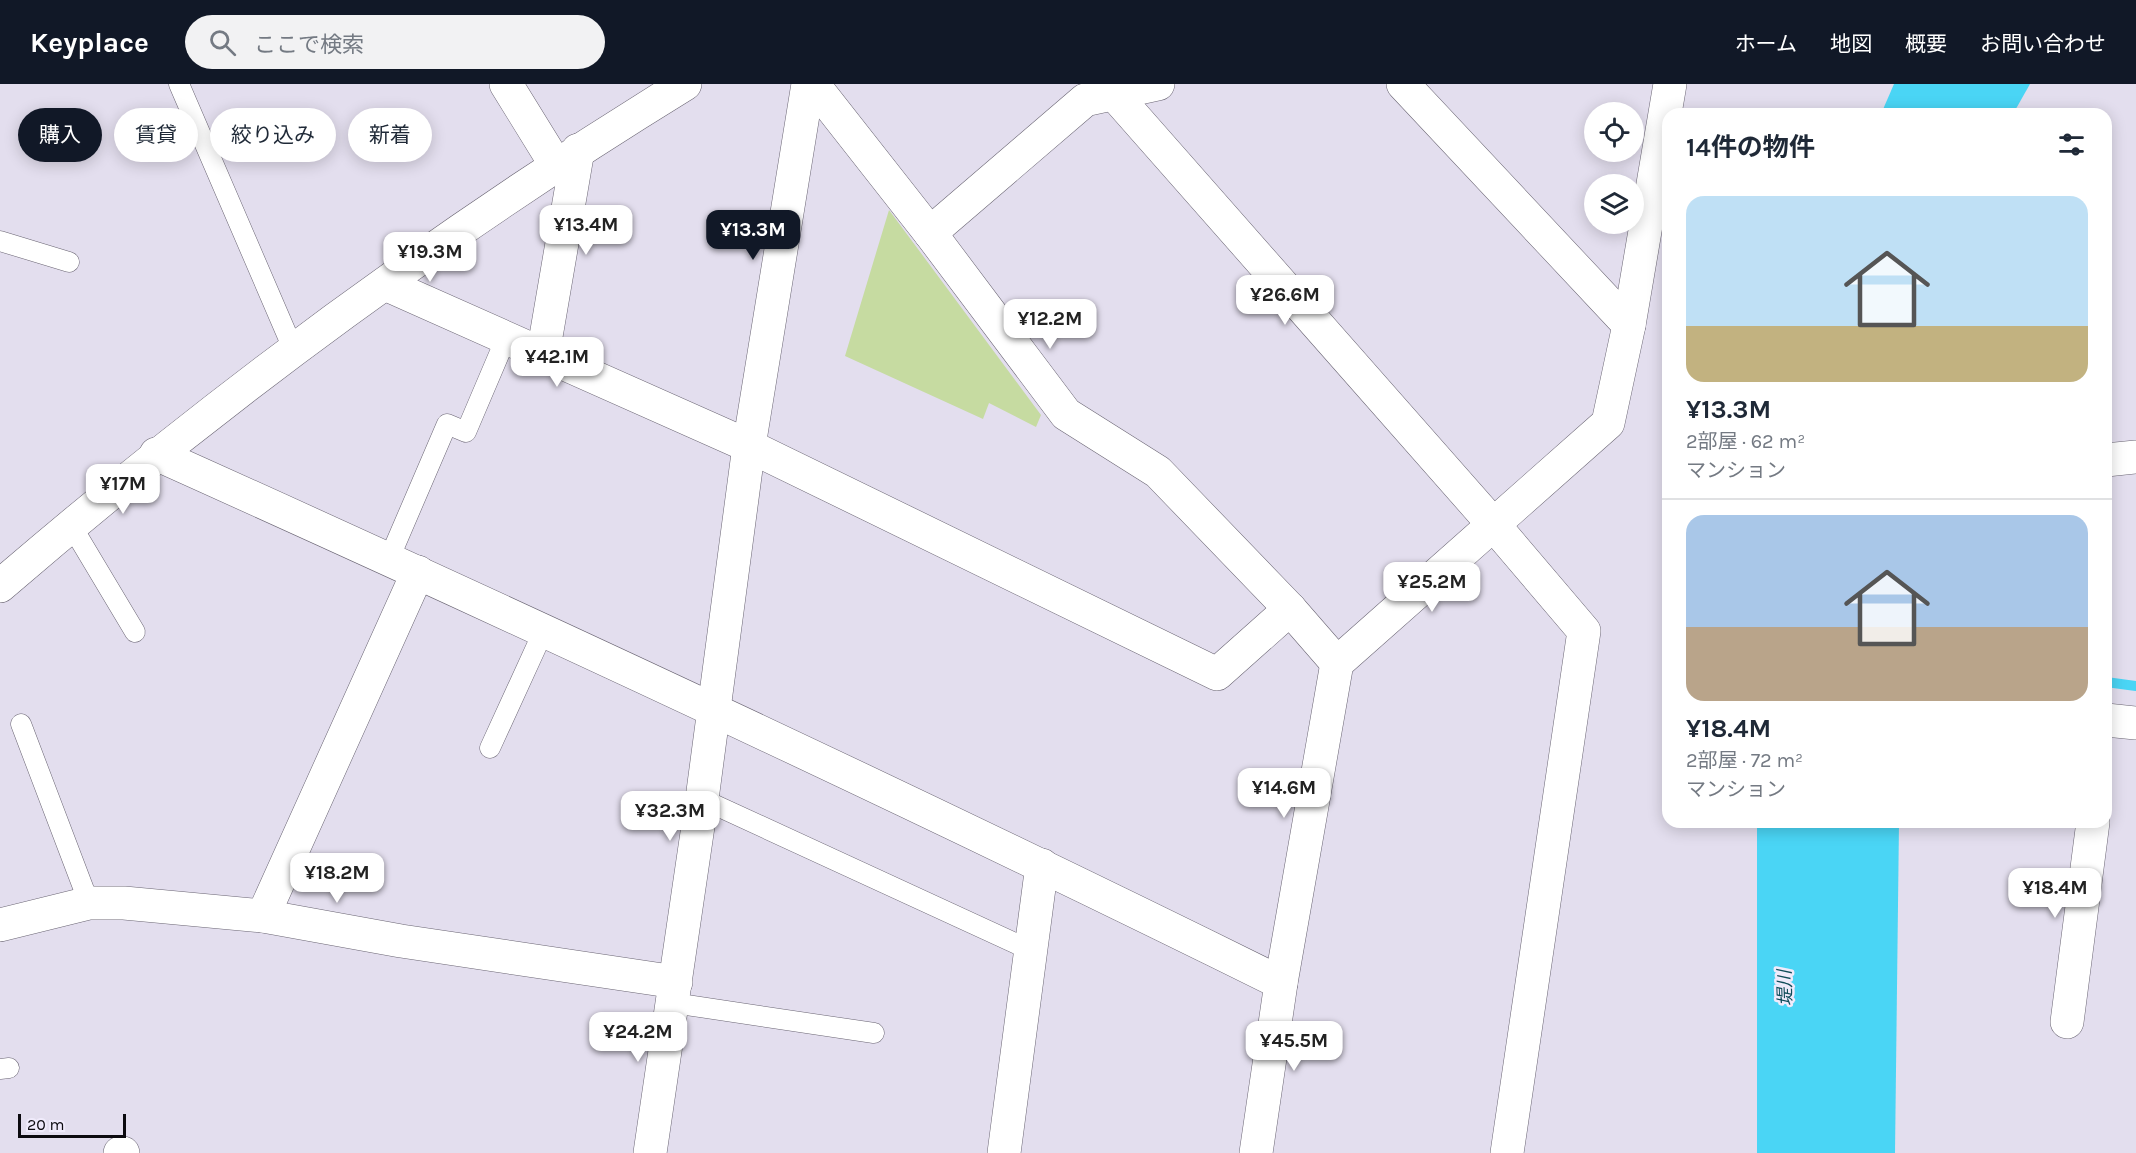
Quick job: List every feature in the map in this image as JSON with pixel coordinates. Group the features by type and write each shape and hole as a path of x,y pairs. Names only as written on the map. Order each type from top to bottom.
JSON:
{"street":[{"path":"506,84 567,157 543,354"},
{"path":"0,586 156,454 385,284 567,157 686,84"},
{"path":"650,1153 702,799 749,446 808,84"},
{"path":"813,84 930,233 1066,414 1158,472 1290,609 1337,663"},
{"path":"930,233 1085,100 1115,95 1154,84"},
{"path":"1404,84 1629,325"},
{"path":"1666,108 1670,84"},
{"path":"1115,95 1493,524 1584,632 1508,1153"},
{"path":"1256,1153 1281,983 1337,663 1608,423 1629,325 1662,131"},
{"path":"385,284 749,446 1217,674 1290,609"},
{"path":"156,454 404,565 714,709 1042,865 1281,983"},
{"path":"2112,459 2136,457"},
{"path":"263,916 404,565"},
{"path":"2112,721 2136,723"},
{"path":"2067,1022 2092,828"},
{"path":"1004,1153 1042,865"},
{"path":"0,925 89,903 124,903 263,916 674,992"}],"lane":[{"path":"179,84 294,351"},
{"path":"0,241 69,262"},
{"path":"404,565 447,424 466,432 506,338"},
{"path":"71,525 135,632"},
{"path":"490,748 544,630"},
{"path":"21,724 89,903"},
{"path":"702,799 1030,950"},
{"path":"674,992 874,1033"}],"green space":[{"path":"889,210 1041,415 1036,427 989,403 983,419 845,356"}],"water":[{"path":"1894,84 2030,84 2016,108 1884,108"},
{"name":"堤川","path":"1757,828 1899,828 1895,1153 1757,1153"}],"waterway":[{"path":"2112,683 2136,686"}]}
